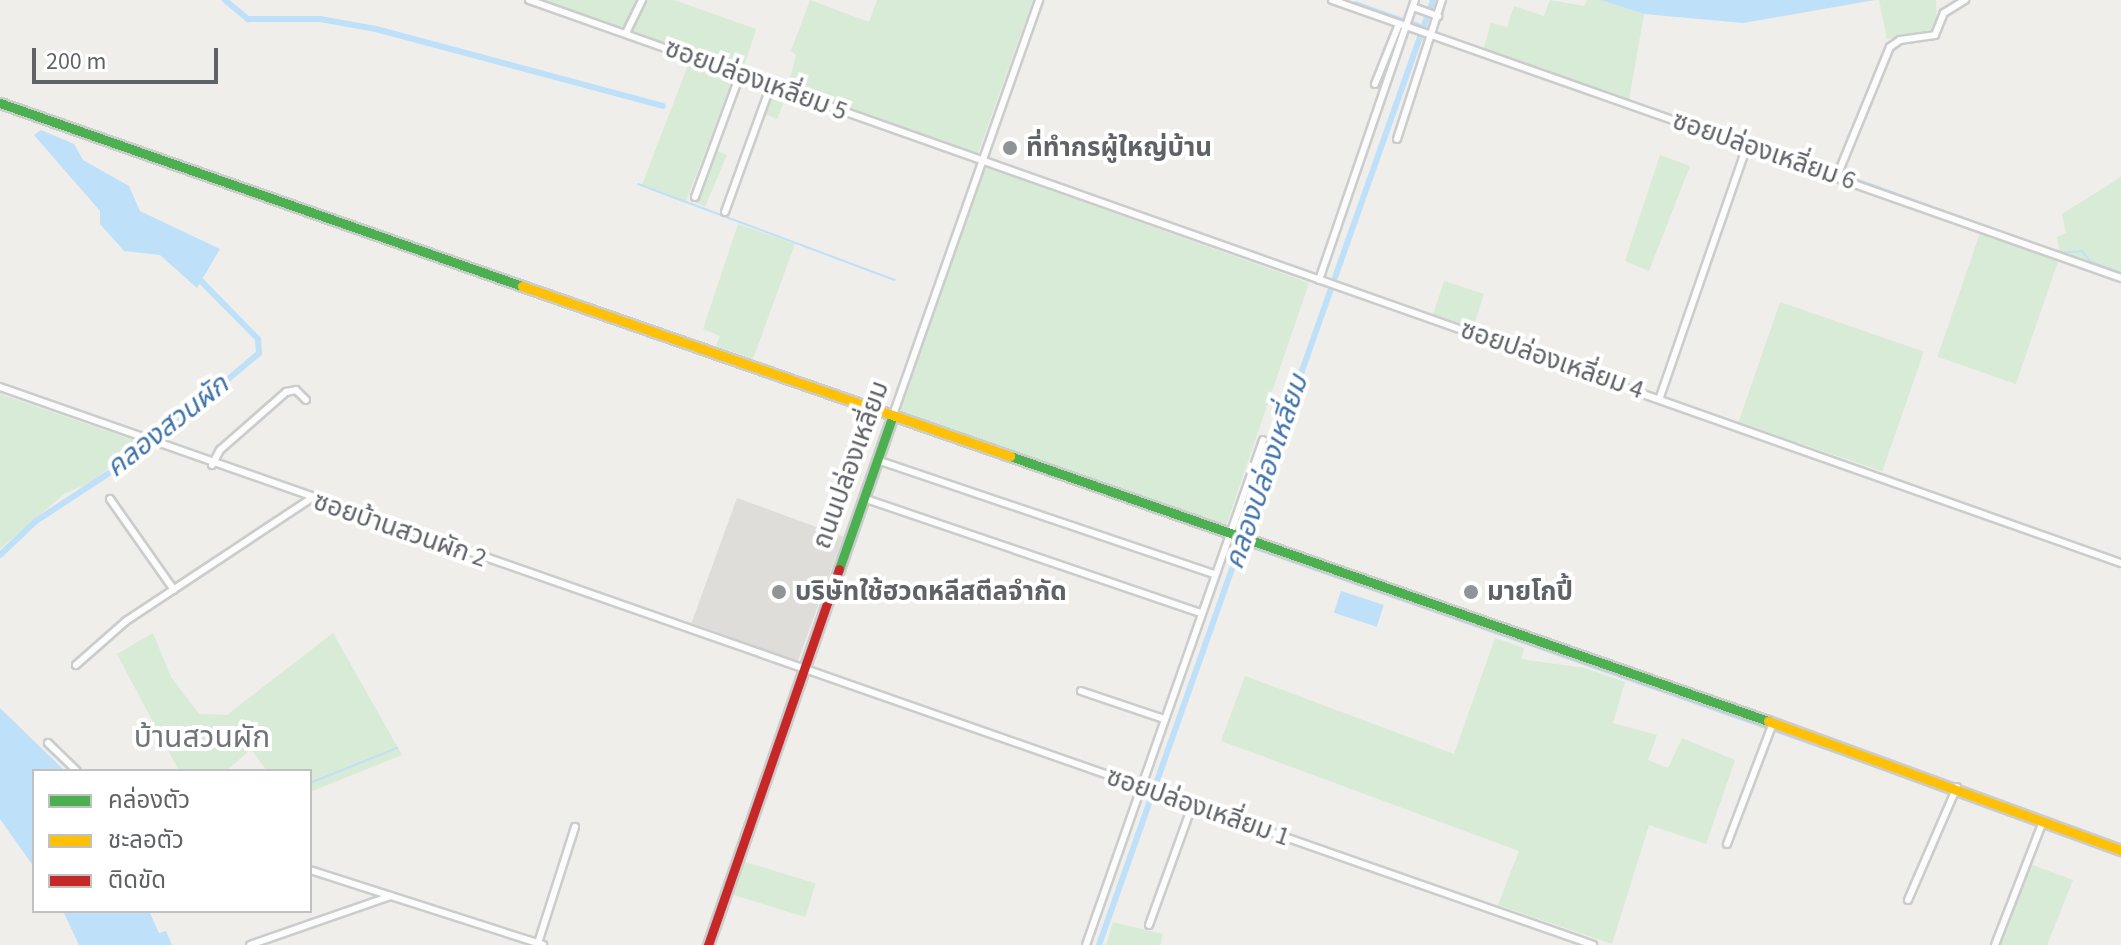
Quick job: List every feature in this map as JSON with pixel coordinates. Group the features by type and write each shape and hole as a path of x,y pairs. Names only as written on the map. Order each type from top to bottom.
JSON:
{"street":[{"name":"ซอยปล่องเหลี่ยม 5","path":"529,0 981,162"},
{"path":"626,33 642,0"},
{"name":"ถนนปล่องเหลี่ยม","path":"708,945 802,669 1039,0"},
{"name":"ซอยปล่องเหลี่ยม 6","path":"1332,0 2121,278"},
{"path":"1397,139 1442,0"},
{"path":"1837,176 1890,47 1900,40 1935,35 1944,13 1965,0"},
{"path":"1375,84 1416,5 1435,15"},
{"path":"1319,280 1406,26"},
{"path":"695,197 740,75"},
{"path":"725,212 771,85"},
{"path":"0,103 1228,531 1771,728 1957,787 2121,850"},
{"path":"1660,397 1747,146"},
{"name":"ซอยปล่องเหลี่ยม 4","path":"981,162 1660,397 2121,563"},
{"name":"ซอยบ้านสวนผัก 2","path":"0,387 115,430 158,440 212,465 802,669"},
{"path":"212,465 220,450 286,392 296,390 306,400"},
{"path":"1086,945 1228,531 1263,440"},
{"path":"877,460 1214,574"},
{"path":"863,498 1201,613"},
{"path":"110,499 174,590"},
{"path":"76,665 126,621 310,499"},
{"name":"ซอยปล่องเหลี่ยม 1","path":"802,669 1593,945"},
{"path":"1081,691 1164,719"},
{"path":"1727,844 1771,728"},
{"path":"48,743 75,769"},
{"path":"1908,900 1957,787"},
{"path":"1149,925 1192,806"},
{"path":"1995,945 2043,821"},
{"path":"312,871 540,944 575,827"},
{"path":"250,945 391,896"}],"shaded area":[{"path":"737,498 843,537 798,662 692,623"}],"green space":[{"path":"541,0 637,0 624,29"},
{"path":"645,0 674,0 756,29 743,70 632,31"},
{"path":"810,0 869,22 877,0 1033,0 977,156 788,85 796,55 791,51"},
{"path":"1550,0 1584,6 1587,0 1600,0 1644,14 1629,100 1483,50 1491,23 1507,27 1514,6 1544,16"},
{"path":"1879,0 1936,0 1937,32 1887,39"},
{"path":"690,60 734,77 685,203 642,186"},
{"path":"772,89 787,95 777,119 762,113"},
{"path":"715,150 727,155 705,207 693,202"},
{"path":"1660,155 1690,166 1649,271 1625,261"},
{"path":"988,168 1309,283 1226,526 899,413 983,169"},
{"path":"2121,177 2121,276 2068,257 2059,251 2057,237 2066,233 2062,214"},
{"path":"738,224 795,244 753,359 716,346 720,336 703,329"},
{"path":"1980,233 2058,260 2016,384 1937,357"},
{"path":"1444,281 1484,294 1473,327 1433,314"},
{"path":"1780,302 1924,351 1882,472 1739,422"},
{"path":"0,394 142,443 89,483 64,494 0,549"},
{"path":"153,633 171,677 199,714 227,715 333,633 402,755 312,791 312,769 266,769 251,749 228,769 178,769 117,654"},
{"path":"1495,638 1524,648 1521,659 1585,668 1625,682 1613,723 1657,735 1648,760 1668,768 1682,738 1735,760 1706,844 1649,825 1612,944 1498,905 1519,851 1221,741 1245,676 1454,754"},
{"path":"742,861 816,884 805,917 732,894"},
{"path":"2030,864 2073,880 2047,945 2000,945"},
{"path":"1113,922 1163,934 1160,945 1106,945"}],"water":[{"path":"1600,0 1875,0 1743,23 1644,14"},
{"path":"41,130 74,144 83,160 129,186 140,211 220,249 197,288 160,255 124,251 100,224 100,211 34,135"},
{"path":"1341,591 1384,605 1377,627 1334,613"},
{"path":"0,708 63,769 32,769 32,864 0,819"},
{"path":"64,913 150,913 159,933 166,931 172,945 79,945"}],"waterway":[{"path":"225,0 248,19 320,19 376,29 663,106"},
{"name":"คลองปล่องเหลี่ยม","path":"1099,945 1433,0"},
{"path":"1355,2 1403,19"},
{"path":"1413,22 1424,26"},
{"path":"1842,174 2060,253 2082,251 2091,262 2121,273"},
{"path":"638,184 895,280"},
{"name":"คลองสวนผัก","path":"0,555 36,521 144,450 259,353 258,339 202,282"},
{"path":"1241,544 1951,793"},
{"path":"312,782 397,748"},
{"path":"1957,795 2037,825"},
{"path":"2043,827 2121,856"}],"traffic: fast":[{"path":"0,103 522,286"},
{"path":"839,569 893,415"},
{"path":"1010,456 1768,721"}],"traffic: slow":[{"path":"522,286 1010,456"},
{"path":"1768,721 2121,850"}],"traffic: jam":[{"path":"708,945 839,569"}],"place":[{"name":"ที่ทำกรผู้ใหญ่บ้าน","path":"1010,148"},
{"name":"บริษัทใช้ฮวดหลีสตีลจำกัด","path":"779,592"},
{"name":"มายโกปี้","path":"1471,592"}],"district":[{"name":"บ้านสวนผัก","path":"202,738"}]}
